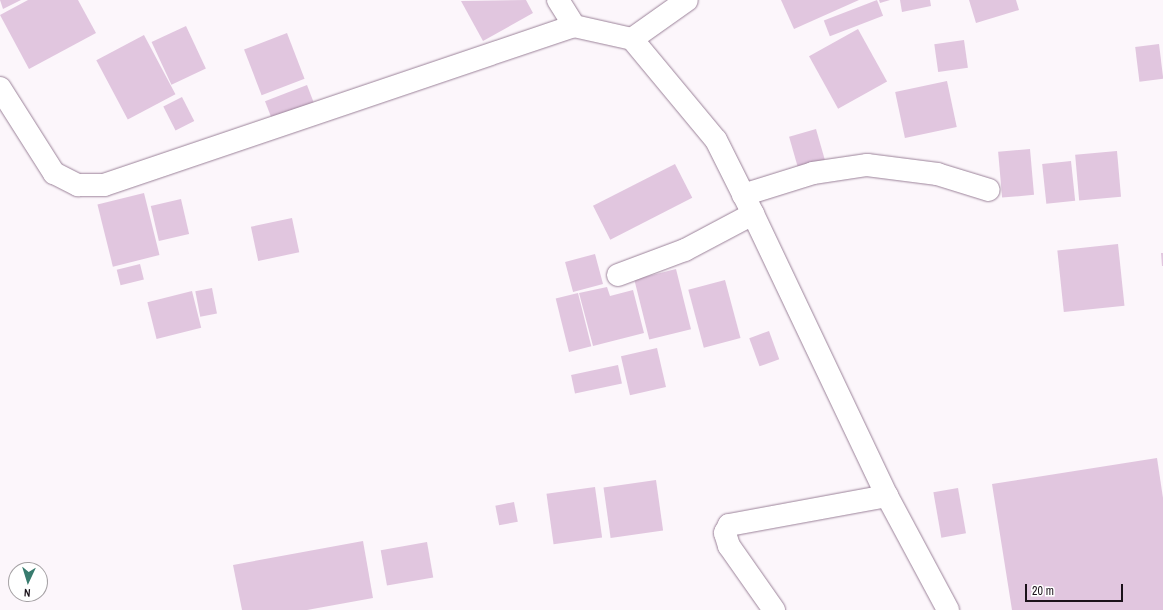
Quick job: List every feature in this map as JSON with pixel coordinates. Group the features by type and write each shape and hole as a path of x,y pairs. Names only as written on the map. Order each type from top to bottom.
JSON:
{"street":[{"path":"558,0 574,26"},
{"path":"632,39 687,0"},
{"path":"0,88 54,173 78,185 104,185 574,26 632,39 716,140 886,496 948,610"},
{"path":"618,275 685,250 748,205 813,173 867,165 937,174 989,190"},
{"path":"774,610 729,546 725,533 729,525 886,496"}],"building":[{"path":"0,0 21,0 3,9"},
{"path":"28,0 78,0 96,33 29,69 0,15"},
{"path":"526,0 533,13 483,41 461,1"},
{"path":"781,0 859,0 794,29"},
{"path":"877,0 883,16 830,36 824,20"},
{"path":"879,0 890,0 880,3"},
{"path":"900,0 930,0 931,6 902,12"},
{"path":"969,0 1016,0 1019,10 976,23"},
{"path":"186,26 206,69 171,85 152,42"},
{"path":"858,29 887,81 838,109 809,56"},
{"path":"287,33 305,79 262,95 244,49"},
{"path":"144,35 175,94 128,120 96,60"},
{"path":"964,40 968,68 938,72 934,44"},
{"path":"1159,44 1163,79 1139,82 1135,47"},
{"path":"947,81 957,127 905,138 895,92"},
{"path":"307,85 314,103 272,119 265,101"},
{"path":"182,97 194,121 176,131 163,107"},
{"path":"816,129 825,160 798,167 789,137"},
{"path":"1030,149 1034,195 1002,198 998,152"},
{"path":"1117,151 1121,197 1079,200 1075,155"},
{"path":"1071,161 1075,201 1046,204 1042,164"},
{"path":"675,164 692,198 610,240 593,206"},
{"path":"144,193 159,255 113,267 97,205"},
{"path":"181,199 189,234 159,241 151,206"},
{"path":"292,218 299,252 258,261 251,227"},
{"path":"1118,244 1124,306 1064,312 1057,250"},
{"path":"1161,253 1163,253 1163,266 1162,266"},
{"path":"595,254 603,284 573,292 565,262"},
{"path":"140,264 144,280 121,285 117,270"},
{"path":"676,269 691,329 649,340 634,279"},
{"path":"725,280 741,338 704,348 688,290"},
{"path":"607,287 610,296 633,290 644,333 593,346 579,293"},
{"path":"212,288 217,314 200,317 195,291"},
{"path":"192,291 201,328 157,339 147,302"},
{"path":"578,293 591,346 569,352 556,299"},
{"path":"769,331 779,359 760,366 749,338"},
{"path":"657,348 666,387 630,395 621,356"},
{"path":"618,365 622,384 575,394 571,375"},
{"path":"1157,458 1163,498 1163,610 1012,610 992,484"},
{"path":"656,480 663,531 611,538 604,487"},
{"path":"595,487 602,538 554,544 546,494"},
{"path":"958,488 966,533 941,538 933,492"},
{"path":"514,502 518,522 499,525 495,506"},
{"path":"363,541 373,598 307,610 242,610 233,565"},
{"path":"427,542 433,577 387,586 381,550"}]}
